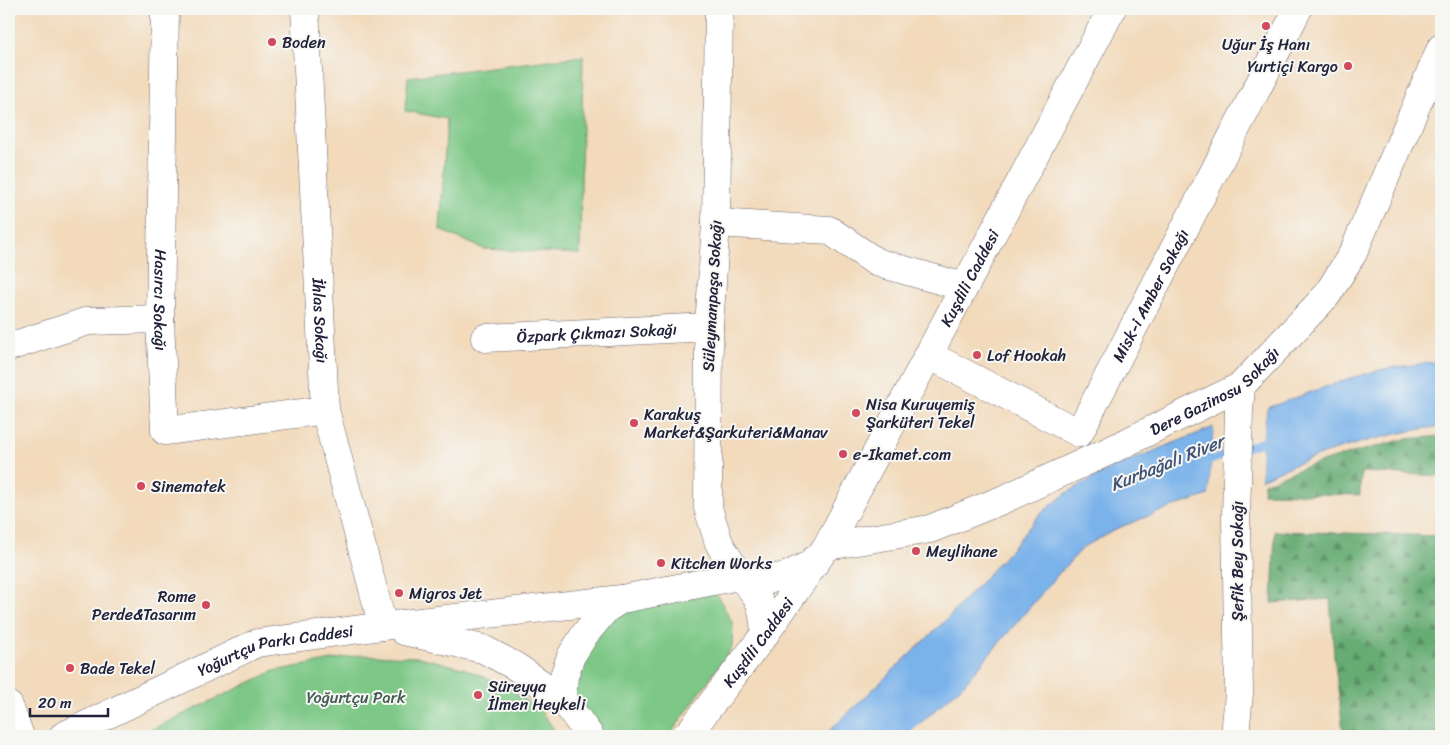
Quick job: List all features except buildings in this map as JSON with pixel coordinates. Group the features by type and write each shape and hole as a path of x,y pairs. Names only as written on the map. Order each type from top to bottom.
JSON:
{"street":[{"name":"Hasırcı Sokağı","path":"165,9 160,319 165,431 325,410"},
{"name":"İhlas Sokağı","path":"305,9 325,410 383,626"},
{"name":"Süleymanpaşa Sokağı","path":"719,9 716,223 709,327 708,508 719,543 739,576 751,587 760,601 764,617 765,634"},
{"name":"Kuşdili Caddesi","path":"687,735 765,634 827,546 1112,9"},
{"name":"Misk-i Amber Sokağı","path":"1079,433 1298,9"},
{"name":"Dere Gazinosu Sokağı","path":"827,546 930,528 1002,500 1109,451 1240,399 1327,295 1353,254 1441,48"},
{"path":"716,223 829,230 876,262 964,287"},
{"path":"9,347 88,321 160,319"},
{"name":"Özpark Çıkmazı Sokağı","path":"485,338 709,327"},
{"path":"929,355 1079,433 1109,451"},
{"name":"Şefik Bey Sokağı","path":"1234,736 1239,692 1236,517 1240,399"},
{"name":"Kuşdili Caddesi","path":"739,576 771,579 786,576 811,564 827,546"},
{"name":"Yoğurtçu Parkı Caddesi","path":"63,736 257,642 622,600 739,576"},
{"name":"Yoğurtçu Parkı Caddesi","path":"383,626 482,649 515,666 562,698 564,676 571,656 585,634 606,609 622,600"},
{"path":"562,698 590,736"},
{"path":"9,706 20,736"}],"green space":[{"path":"583,56 580,254 484,249 440,230 447,119 405,111 408,77"},
{"path":"1441,436 1441,476 1361,472 1360,495 1263,493 1264,483 1308,466 1405,439"},
{"path":"1275,531 1441,536 1441,736 1346,736 1343,731 1334,656 1330,599 1272,603"},
{"path":"716,593 733,624 732,647 669,736 598,736 572,702 573,658 609,613"},
{"name":"Yoğurtçu Park","path":"359,655 419,657 463,668 508,687 542,713 559,736 138,736 274,671"}],"water":[{"path":"1441,361 1441,426 1395,434 1350,446 1283,469 1261,479 1262,442 1267,408 1347,379 1383,369"},
{"path":"1214,427 1209,495 1118,528 1084,547 1060,572 964,684 906,736 824,736 947,619 1012,548 1040,514 1068,492 1111,468"}],"pier":[{"path":"1267,405 1262,442 1261,479 1259,480 1260,441 1265,407"},
{"path":"1214,425 1216,428 1211,494 1209,495"}],"waterway":[{"name":"Kurbağalı River","path":"1243,449 1270,439"},
{"name":"Kurbağalı River","path":"1203,463 1232,453"}],"place":[{"name":"Uğur İş Hanı","path":"1266,26"},
{"name":"Boden","path":"272,42"},
{"name":"Yurtiçi Kargo","path":"1348,66"},
{"name":"Lof Hookah","path":"977,355"},
{"name":"Nisa Kuruyemiş Şarküteri Tekel","path":"856,413"},
{"name":"Karakuş Market&Şarkuteri&Manav","path":"634,423"},
{"name":"e-Ikamet.com","path":"843,454"},
{"name":"Sinematek","path":"141,486"},
{"name":"Meylihane","path":"916,551"},
{"name":"Kitchen Works","path":"661,563"},
{"name":"Migros Jet","path":"399,593"},
{"name":"Rome Perde&Tasarım","path":"206,605"},
{"name":"Bade Tekel","path":"70,668"},
{"name":"Süreyya İlmen Heykeli","path":"478,695"}]}
